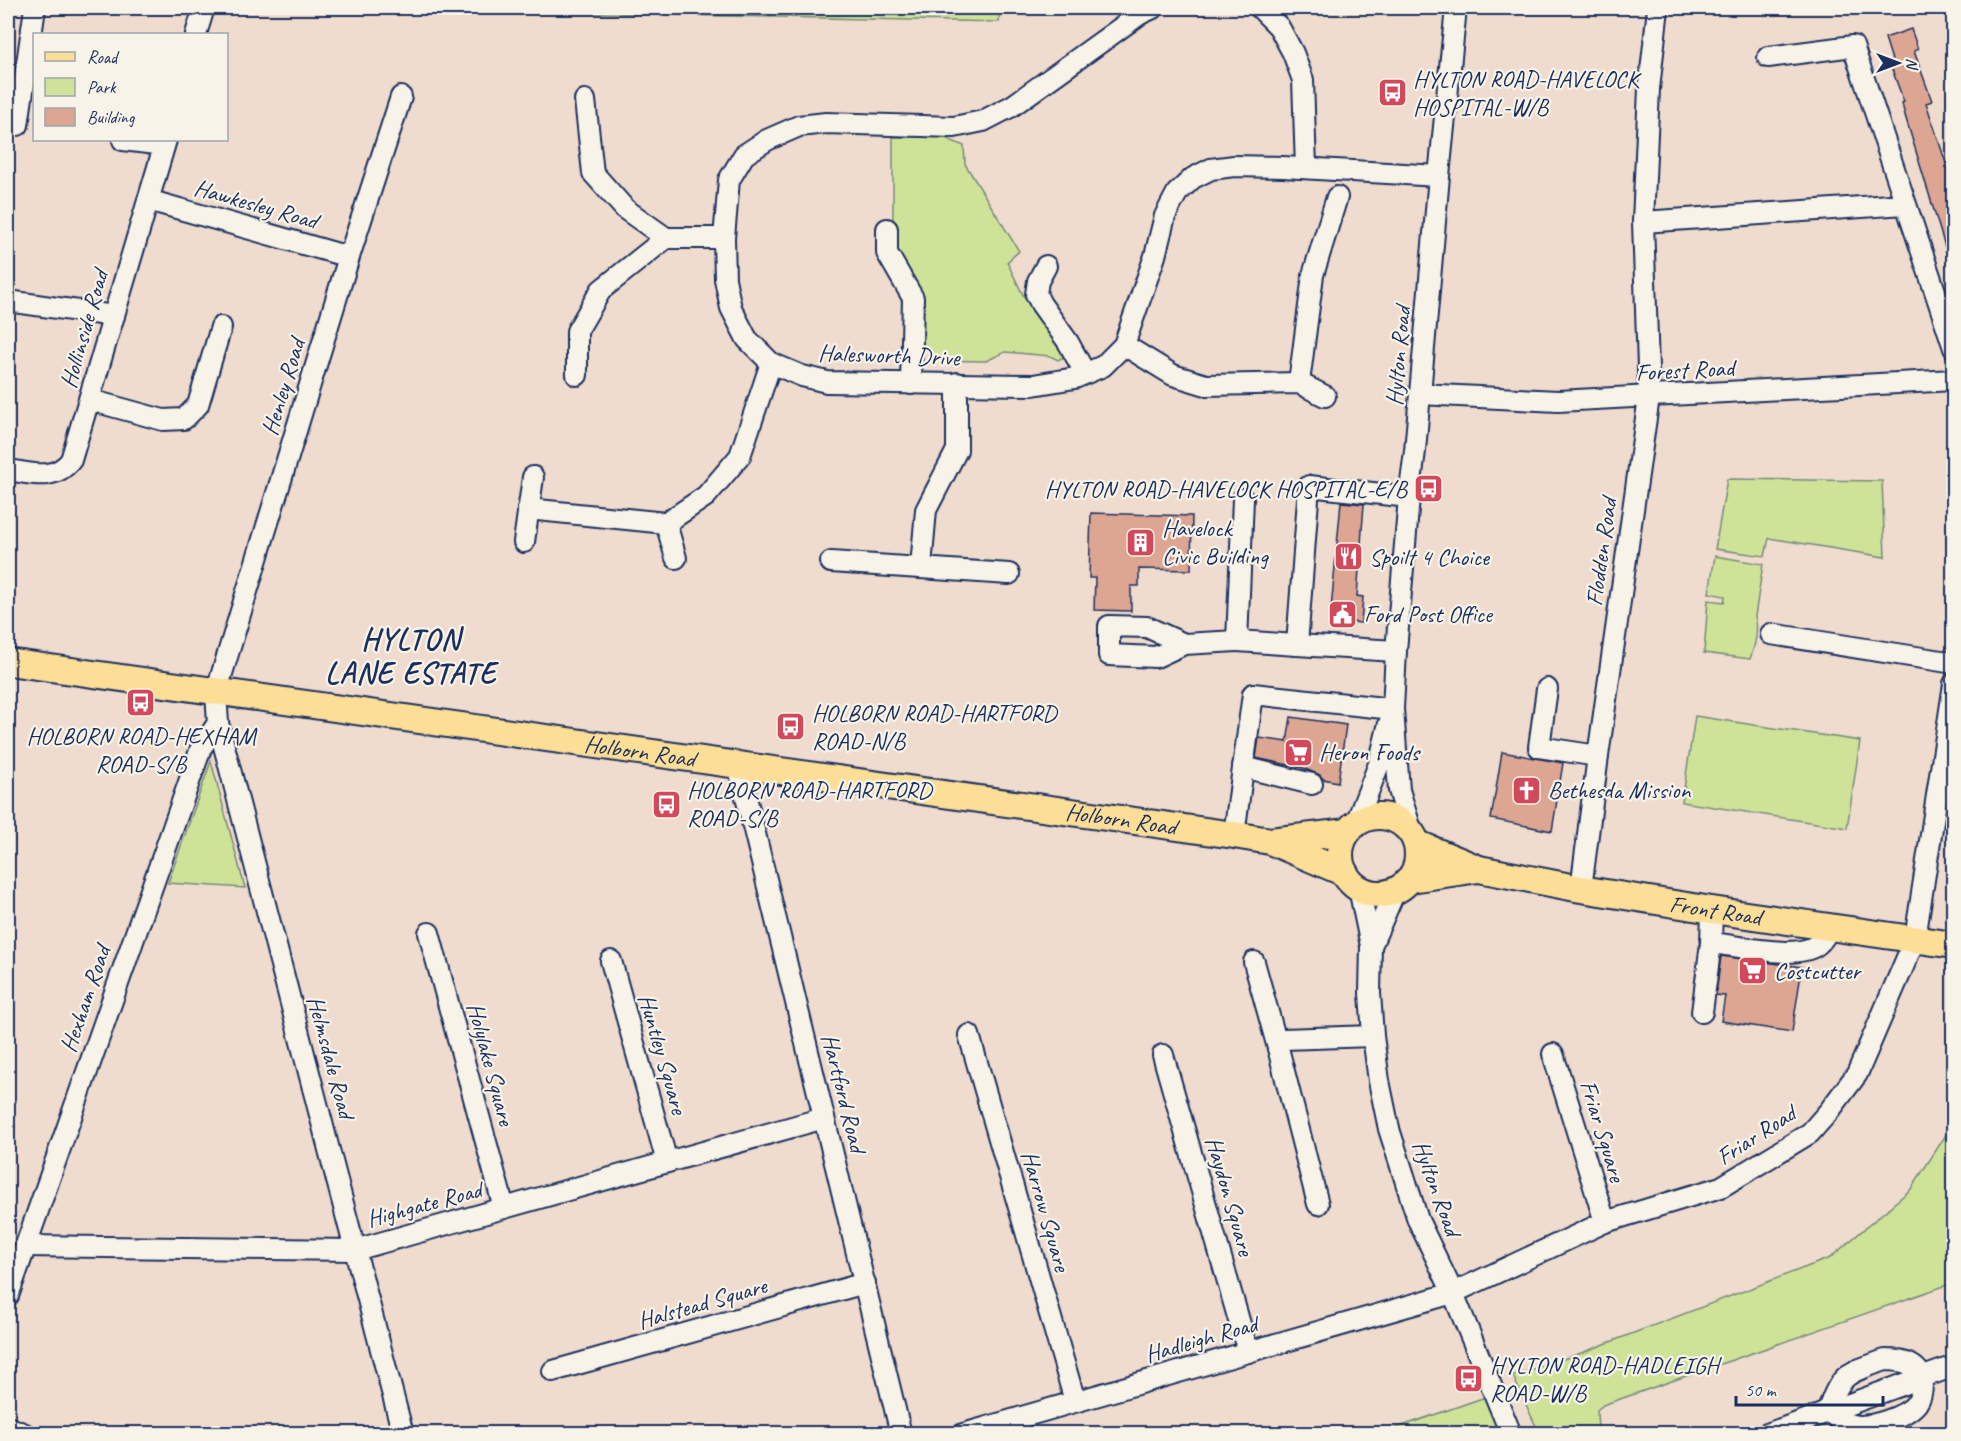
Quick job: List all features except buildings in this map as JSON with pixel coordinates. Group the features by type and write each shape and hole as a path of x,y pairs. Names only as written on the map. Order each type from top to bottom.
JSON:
{"main road":[{"name":"Holborn Road","path":"8,662 216,693 1234,834 1270,841 1352,881"},
{"path":"1384,815 1399,820 1414,837 1418,862 1403,885 1383,894 1370,893 1352,881 1340,860 1341,845 1351,828 1370,817 1384,815"},
{"name":"Holborn Road","path":"1270,841 1351,828"},
{"name":"Front Road","path":"1414,837 1479,869 1581,889 1953,945"},
{"name":"Front Road","path":"1403,885 1479,869"}],"street":[{"path":"20,125 35,8"},
{"path":"196,33 204,8"},
{"path":"1260,8 1279,27 1293,53 1303,81 1306,168"},
{"name":"Hylton Road","path":"1414,837 1399,790 1393,709 1409,497 1456,8"},
{"name":"Flodden Road","path":"1581,889 1649,397 1643,222 1649,89 1658,8"},
{"name":"Halesworth Drive","path":"1143,10 1012,106 983,121 954,127 826,123 799,126 766,140 744,155 729,180 724,238 725,279 731,308 747,339 771,363 802,376 827,382 1033,385 1075,378 1103,366 1124,345 1155,256 1165,216 1178,193 1193,178 1211,169 1234,166 1439,176"},
{"path":"1768,57 1853,46 1953,348"},
{"name":"Henley Road","path":"216,693 349,257 401,97"},
{"path":"585,100 593,173 625,209 666,238 724,238"},
{"path":"144,141 165,142"},
{"name":"Hollinside Road","path":"8,470 47,475 61,471 74,454 165,142"},
{"path":"1299,383 1308,298 1337,197"},
{"name":"Hawkesley Road","path":"148,200 349,257"},
{"path":"1643,222 1905,204"},
{"path":"887,229 887,253 913,298 911,384"},
{"path":"577,375 577,331 601,290 666,238"},
{"path":"1046,266 1038,281 1036,294 1068,342 1085,373"},
{"path":"8,301 114,316"},
{"path":"90,400 163,420 184,419 198,405 221,327"},
{"path":"1124,345 1173,375 1206,385 1299,383 1325,396"},
{"path":"528,509 666,523 706,496 740,456 771,363"},
{"name":"Forest Road","path":"1420,394 1558,401 1953,380"},
{"path":"921,567 926,510 957,450 957,383"},
{"path":"524,542 532,477"},
{"path":"1297,645 1309,486 1409,497"},
{"path":"1237,641 1243,499"},
{"path":"666,523 676,558"},
{"path":"831,562 1009,574"},
{"path":"1771,634 1953,663"},
{"path":"1184,644 1237,641 1396,651"},
{"name":"Friar Road","path":"1453,1293 1605,1222 1721,1187 1810,1133 1830,1110 1857,1074 1915,939 1953,684"},
{"path":"1547,689 1539,747 1598,756"},
{"name":"Helmsdale Road","path":"216,693 218,723 403,1434"},
{"path":"1234,834 1253,694 1393,709"},
{"name":"Hylton Road","path":"1351,828 1379,764 1393,709"},
{"name":"Hexham Road","path":"8,1296 201,748 218,723"},
{"name":"Hartford Road","path":"738,764 901,1434"},
{"path":"1243,767 1312,784"},
{"name":"Hylton Road","path":"1352,881 1371,946 1370,993 1373,1036 1389,1129 1418,1220 1453,1293 1511,1434"},
{"name":"Hylton Road","path":"1371,946 1403,885"},
{"path":"1702,1012 1711,943 1712,910"},
{"path":"1711,943 1799,952 1809,950 1819,944 1830,927"},
{"name":"Holylake Square","path":"429,933 504,1208"},
{"name":"Huntley Square","path":"610,961 667,1162"},
{"path":"1254,962 1318,1204"},
{"name":"Harrow Square","path":"969,1035 1075,1401"},
{"path":"1278,1048 1283,1039 1373,1036"},
{"name":"Friar Square","path":"1553,1054 1605,1222"},
{"name":"Haydon Square","path":"1163,1055 1248,1352"},
{"name":"Highgate Road","path":"25,1246 355,1250 824,1118"},
{"name":"Halstead Square","path":"553,1371 865,1283"},
{"name":"Hadleigh Road","path":"963,1434 1453,1293"},
{"path":"1885,1360 1898,1360 1915,1367 1922,1377 1922,1393 1917,1402 1910,1410 1897,1416 1861,1426 1839,1420 1828,1411 1837,1386 1845,1377 1885,1360"},
{"path":"1767,1434 1953,1366"},
{"path":"8,1427 25,1434"}],"green space":[{"path":"376,8 1000,8 999,22"},
{"path":"893,137 943,137 964,146 965,164 1019,251 1007,262 1026,301 1055,332 1065,356 1058,360 1050,356 1005,352 986,361 930,360 929,348 918,349 921,296 893,243"},
{"path":"1727,479 1882,481 1885,557 1769,538 1765,556 1715,549"},
{"path":"1715,556 1763,564 1755,616 1756,638 1750,659 1704,653 1708,600 1724,602 1725,596 1709,593"},
{"path":"1695,716 1860,741 1847,828 1682,802"},
{"path":"211,761 245,888 168,883"},
{"path":"1953,1124 1953,1283 1603,1405 1597,1410 1598,1433 1539,1433 1513,1376 1584,1352 1830,1258 1911,1189"},
{"path":"1494,1394 1512,1434 1379,1434"}],"place":[{"name":"HYLTON ROAD-HAVELOCK HOSPITAL-W/B","path":"1392,93"},
{"name":"HYLTON ROAD-HAVELOCK HOSPITAL-E/B","path":"1428,489"},
{"name":"Havelock Civic Building","path":"1141,542"},
{"name":"Spoilt 4 Choice","path":"1348,557"},
{"name":"Ford Post Office","path":"1343,614"},
{"name":"HOLBORN ROAD-HEXHAM ROAD-S/B","path":"141,703"},
{"name":"HOLBORN ROAD-HARTFORD ROAD-N/B","path":"791,727"},
{"name":"Heron Foods","path":"1298,752"},
{"name":"Bethesda Mission","path":"1527,790"},
{"name":"HOLBORN ROAD-HARTFORD ROAD-S/B","path":"666,804"},
{"name":"Costcutter","path":"1753,971"},
{"name":"HYLTON ROAD-HADLEIGH ROAD-W/B","path":"1469,1379"}],"district":[{"name":"HYLTON LANE ESTATE","path":"411,656"}]}
